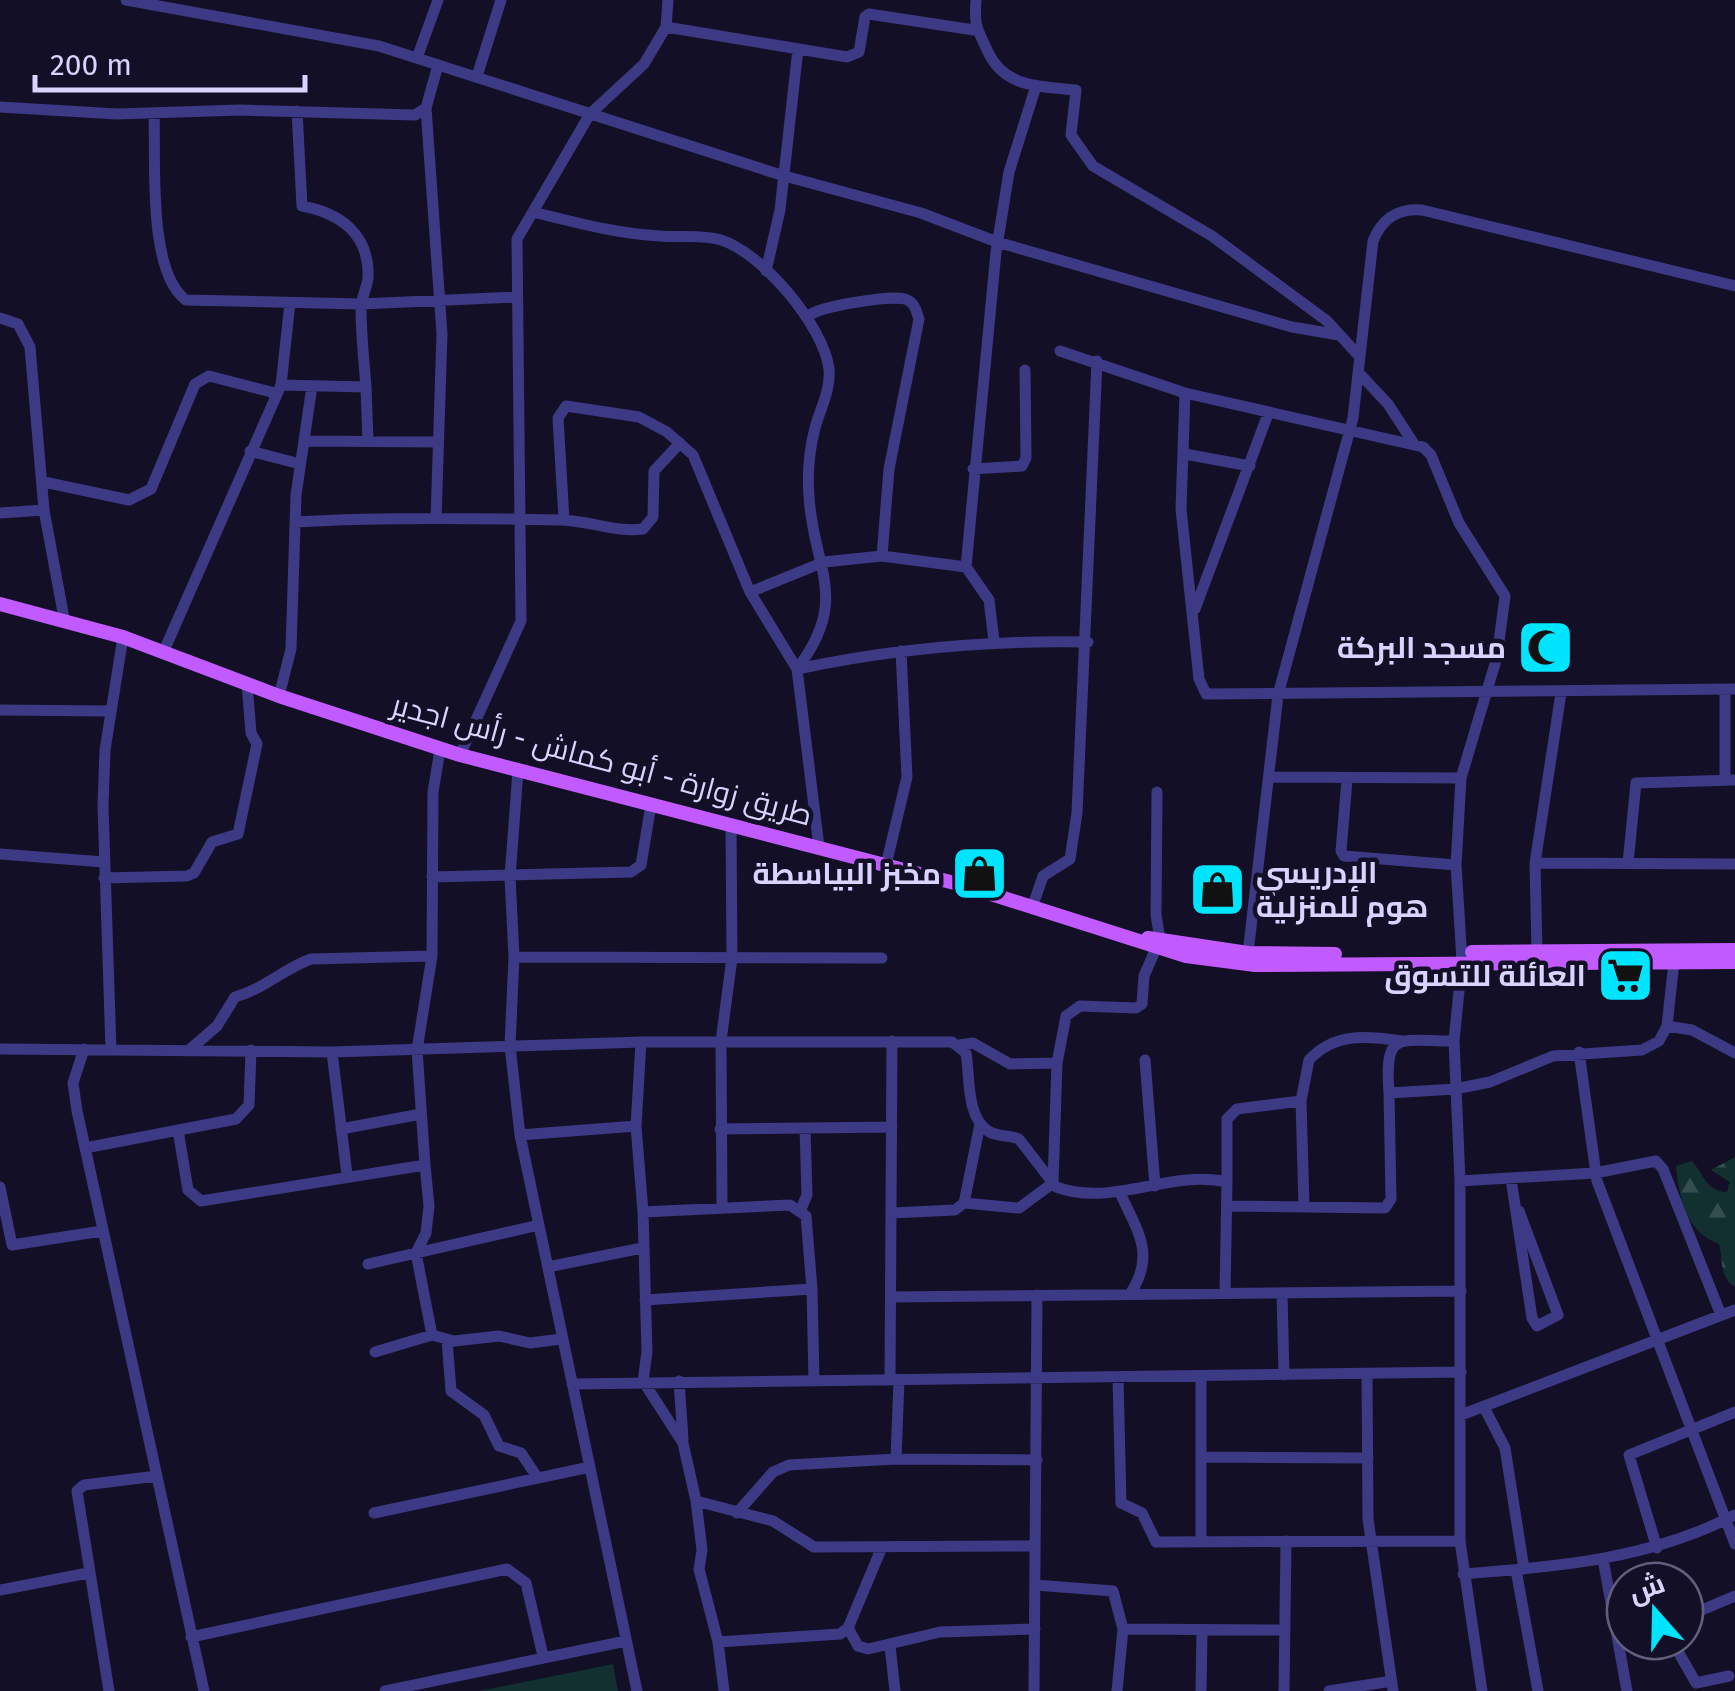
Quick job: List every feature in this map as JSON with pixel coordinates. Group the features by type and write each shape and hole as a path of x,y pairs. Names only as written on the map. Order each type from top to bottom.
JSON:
{"main road":[{"name":"طريق زوارة - أبو كماش - رأس اجدير","path":"0,604 64,618 123,637 280,696 460,756 886,865 1202,954"},
{"path":"1202,954 1256,964 1536,951 1735,950"},
{"path":"1202,954 1735,962"}],"street":[{"path":"126,0 379,46 782,175 920,213 997,242 1292,327 1338,334"},
{"path":"417,58 438,0"},
{"path":"477,76 501,0"},
{"path":"460,756 522,621 518,239 566,164 590,114 644,64 666,27 668,0"},
{"path":"976,0 974,30 1002,76 1036,86 1076,90 1071,136 1093,166 1212,236 1338,334 1360,358"},
{"path":"666,27 854,56 869,14 974,30"},
{"path":"766,271 780,210 798,49"},
{"path":"436,519 441,300 426,108 438,65"},
{"path":"994,641 990,600 966,567 972,469 997,242 1009,172 1036,86"},
{"path":"0,107 154,113 297,111 415,115 426,108"},
{"path":"297,111 302,206 334,212 349,226 365,254 368,280 361,304 368,441"},
{"path":"154,113 160,247 176,293 193,302 361,304 518,298"},
{"path":"1248,953 1278,696 1348,433 1372,241 1388,218 1410,209 1735,286"},
{"path":"533,212 647,235 696,235 725,241 766,271 808,316 821,340 829,372 808,464 809,509 824,562 825,614 818,642 798,669"},
{"path":"808,316 830,306 904,298 914,305 919,319 889,469 882,556"},
{"path":"163,653 200,578 278,390 290,303"},
{"path":"0,318 18,324 30,347 44,510 64,618"},
{"path":"1060,352 1186,393 1348,433 1414,444 1431,455 1459,524 1505,596 1497,657 1461,778 1456,865 1462,956 1454,1040 1460,1181 1460,1541 1482,1691"},
{"path":"1033,905 1043,876 1070,859 1088,642 1097,361"},
{"path":"972,469 1022,466 1026,458 1025,370"},
{"path":"1358,372 1388,404 1414,444"},
{"path":"44,482 129,500 151,489 194,384 209,376 278,390 366,387"},
{"path":"280,696 291,649 295,522 312,386"},
{"path":"1186,393 1182,509 1198,679 1206,694 1278,696 1485,690 1561,694 1730,689 1730,779 1636,783 1628,863"},
{"path":"564,520 558,418 566,406 639,417 693,456 750,592 798,669 819,848"},
{"path":"1193,613 1268,414"},
{"path":"304,441 438,442"},
{"path":"295,522 564,520 629,531 649,525 654,472 680,443"},
{"path":"250,451 300,464"},
{"path":"1185,454 1250,466"},
{"path":"0,513 44,510"},
{"path":"750,592 824,562 882,556 966,567"},
{"path":"111,1050 104,862 110,711 123,637"},
{"path":"798,669 902,650 994,641 1088,642"},
{"path":"886,865 906,777 902,650"},
{"path":"104,878 187,876 194,873 212,842 238,834 256,744 251,733 247,683"},
{"path":"1536,951 1535,863 1561,694"},
{"path":"0,710 110,711"},
{"path":"432,1335 416,1253 428,1219 417,1050 432,956 433,792 440,750"},
{"path":"518,771 510,877 514,956 510,1046 520,1134 636,1691"},
{"path":"1269,777 1461,778"},
{"path":"1347,780 1340,852 1344,856 1350,860 1456,865"},
{"path":"1053,1184 1058,1063 1066,1016 1080,1006 1130,1009 1142,1004 1144,976 1159,944 1157,792"},
{"path":"432,877 510,877 638,868 646,849 651,805"},
{"path":"722,1208 720,1041 732,958 732,826"},
{"path":"0,854 104,862"},
{"path":"1535,863 1735,864"},
{"path":"188,1051 217,1026 235,997 263,989 298,963 311,958 432,956"},
{"path":"514,956 882,958"},
{"path":"1389,1093 1455,1090 1490,1082 1554,1056 1642,1050 1659,1041 1667,1026 1674,962"},
{"path":"1667,1026 1716,1040 1735,1053"},
{"path":"1304,1206 1301,1102 1309,1060 1321,1048 1362,1036 1402,1041 1454,1040"},
{"path":"0,1049 332,1052 641,1042 892,1041 972,1043 1010,1064 1058,1063"},
{"path":"892,1041 891,1297 896,1459"},
{"path":"1228,1206 1380,1209 1390,1204 1388,1051 1402,1041"},
{"path":"641,1042 636,1126 643,1212 644,1381 683,1443"},
{"path":"960,1045 966,1053 972,1105 980,1124 989,1132 1019,1139 1053,1184 1074,1194 1226,1182"},
{"path":"84,1049 72,1083 204,1691"},
{"path":"85,1148 246,1113 251,1050"},
{"path":"332,1052 347,1174"},
{"path":"1579,1052 1596,1172 1655,1340 1730,1518 1735,1544"},
{"path":"1146,1060 1155,1186"},
{"path":"1225,1293 1228,1119 1236,1109 1301,1102"},
{"path":"342,1128 421,1114"},
{"path":"892,1213 955,1210 964,1203 980,1124"},
{"path":"520,1134 636,1126"},
{"path":"720,1129 892,1127"},
{"path":"805,1128 807,1195 802,1208 812,1289 814,1380"},
{"path":"178,1130 188,1190 201,1201 347,1174 425,1165"},
{"path":"1460,1181 1660,1164 1721,1315"},
{"path":"1511,1179 1532,1318 1537,1326 1557,1320 1558,1315 1518,1211"},
{"path":"964,1203 1019,1208 1053,1184"},
{"path":"0,1187 12,1245 102,1232"},
{"path":"1120,1193 1144,1254 1144,1272 1130,1294"},
{"path":"643,1212 802,1208"},
{"path":"368,1264 539,1226"},
{"path":"548,1267 642,1248"},
{"path":"644,1300 812,1289"},
{"path":"891,1297 1461,1291"},
{"path":"1282,1293 1284,1375"},
{"path":"1034,1691 1037,1295"},
{"path":"1461,1415 1735,1310"},
{"path":"376,1352 432,1335 447,1340 507,1336 530,1343 562,1339"},
{"path":"447,1340 451,1391 484,1415 499,1446 521,1453 536,1477"},
{"path":"572,1384 1461,1372"},
{"path":"1329,1691 1392,1686 1368,1519 1367,1374"},
{"path":"1201,1376 1201,1541"},
{"path":"1118,1378 1121,1503 1142,1513 1156,1542 1460,1541"},
{"path":"679,1381 683,1443 702,1550 699,1569 718,1642 724,1691"},
{"path":"1484,1407 1505,1448 1538,1691"},
{"path":"1657,1548 1629,1455 1735,1412"},
{"path":"1201,1457 1368,1458"},
{"path":"737,1513 781,1466 896,1459 1037,1460"},
{"path":"374,1513 590,1467"},
{"path":"109,1691 77,1492 84,1484 156,1476"},
{"path":"696,1501 773,1521 814,1548 1035,1546"},
{"path":"1464,1574 1604,1559 1657,1548 1730,1518"},
{"path":"1284,1691 1286,1541"},
{"path":"718,1642 835,1636 848,1628 882,1547"},
{"path":"1604,1559 1605,1564"},
{"path":"192,1637 507,1569 514,1570 526,1584 544,1656"},
{"path":"0,1590 88,1573"},
{"path":"1034,1585 1113,1590 1123,1628 1117,1691"},
{"path":"1705,1609 1735,1596"},
{"path":"848,1628 858,1646 890,1646 940,1632 1035,1629"},
{"path":"1123,1628 1285,1630"},
{"path":"1201,1691 1202,1631"},
{"path":"385,1691 626,1641"},
{"path":"890,1646 895,1691"},
{"path":"1623,1661 1627,1691"},
{"path":"1683,1661 1696,1684 1732,1675 1735,1691"}],"green space":[{"path":"1735,1157 1735,1287 1724,1273 1719,1244 1699,1231 1686,1212 1676,1166 1692,1161 1710,1185 1727,1192 1730,1182 1711,1170"},
{"path":"613,1664 618,1691 479,1691"}],"place":[{"name":"مسجد البركة","path":"1545,648"},
{"name":"مخبز البياسطة","path":"980,874"},
{"name":"الإدريسي هوم للمنزلية","path":"1217,890"},
{"name":"العائلة للتسوق","path":"1625,976"}]}
